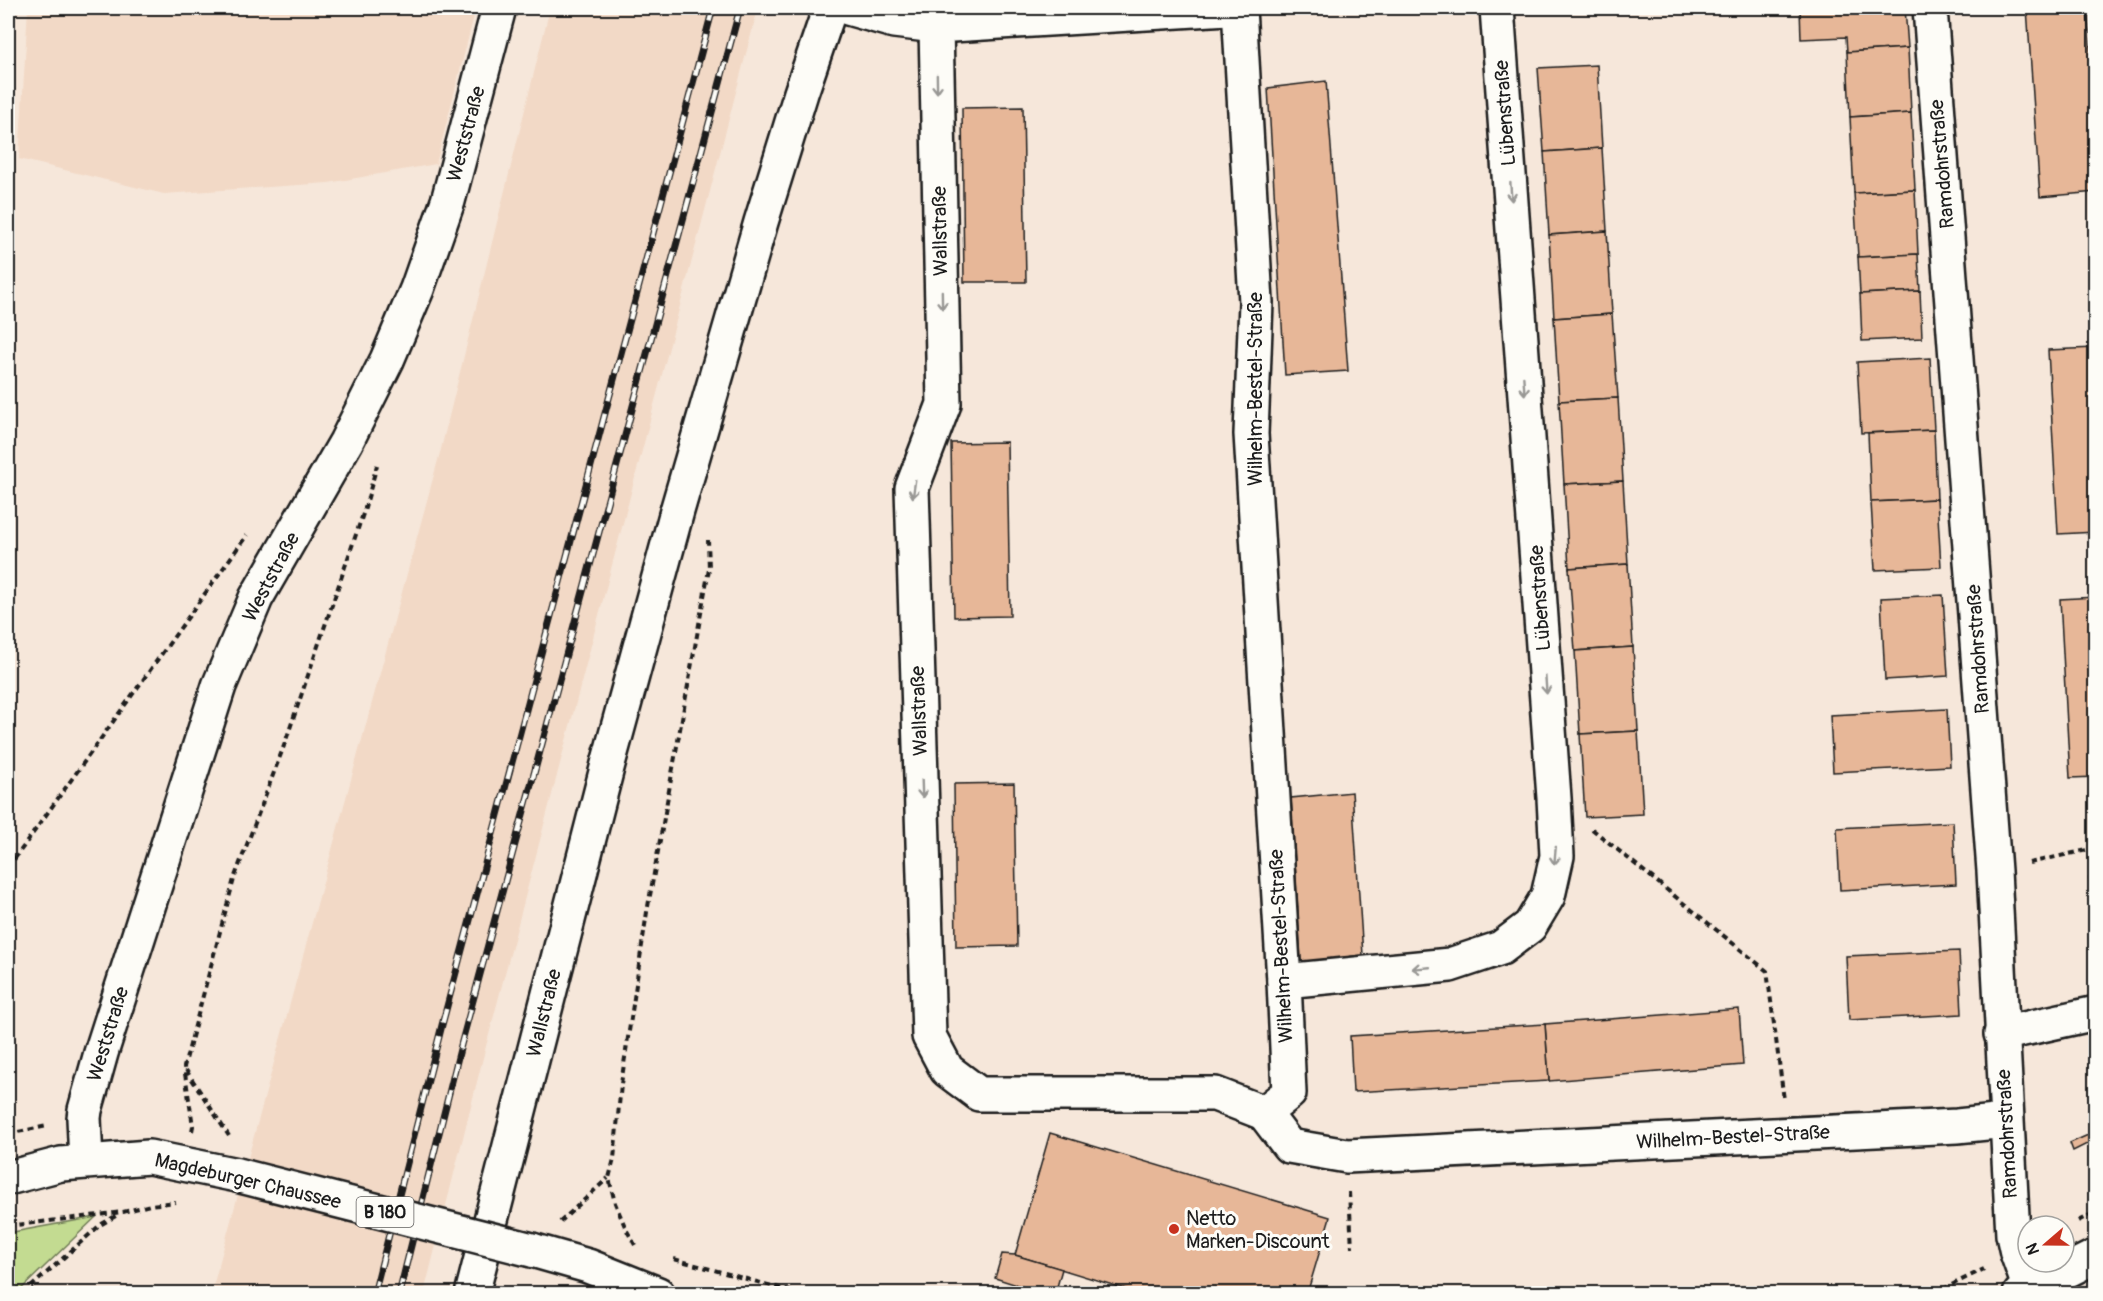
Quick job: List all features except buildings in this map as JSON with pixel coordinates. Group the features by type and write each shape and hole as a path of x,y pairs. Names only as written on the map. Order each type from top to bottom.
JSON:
{"street":[{"name":"Weststraße","path":"86,1161 84,1118 91,1089 219,686 256,598 346,442 387,360 417,289 448,201 499,8"},
{"name":"Wallstraße","path":"472,1293 608,764 677,511 761,222 830,8"},
{"path":"848,8 894,21 936,26 1228,8"},
{"name":"Wilhelm-Bestel-Straße","path":"1239,8 1256,302 1251,434 1284,981 1288,1093 1264,1113 1289,1146 1347,1156 1957,1126 2006,1121"},
{"name":"Lübenstraße","path":"1284,981 1450,965 1501,948 1530,926 1548,896 1557,856 1497,8"},
{"name":"Ramdohrstraße","path":"1930,8 1994,871 2006,1121 2016,1253"},
{"name":"Wallstraße","path":"936,26 944,404 912,488 929,1036 947,1070 979,1094 1215,1094 1264,1113"},
{"path":"2001,1034 2096,1012"},
{"name":"Magdeburger Chaussee","path":"8,1178 61,1164 149,1157 237,1175 532,1250 588,1266 658,1293"},
{"path":"2025,1291 2096,1256"},
{"name":"Ramdohrstraße","path":"2021,1274 2025,1291"}],"path":[{"path":"182,1163 193,1126 184,1066 234,879 285,743 365,508 380,456"},
{"path":"8,868 248,535"},
{"path":"638,1249 615,1203 609,1178 614,1159 621,1084 647,912 709,569 708,538"},
{"path":"1554,798 1767,971 1789,1134"},
{"path":"1994,871 2096,848"},
{"path":"184,1066 229,1136"},
{"path":"1347,1156 1352,1248"},
{"path":"556,1226 609,1178"},
{"path":"8,1227 123,1212 172,1202"},
{"path":"23,1293 100,1225 123,1212"},
{"path":"2076,1222 2096,1212"},
{"path":"1932,1293 2016,1253"}],"shaded area":[{"path":"28,8 476,8 436,164 328,183 164,194 19,159"},
{"path":"550,8 758,8 485,1050 424,1293 211,1294 441,449"}],"green space":[{"path":"96,1217 17,1293 8,1293 8,1233"}],"railway":[{"path":"374,1294 442,1025 713,8"},
{"path":"399,1294 461,1045 740,8"}],"place":[{"name":"Netto Marken-Discount","path":"1174,1229"}]}
